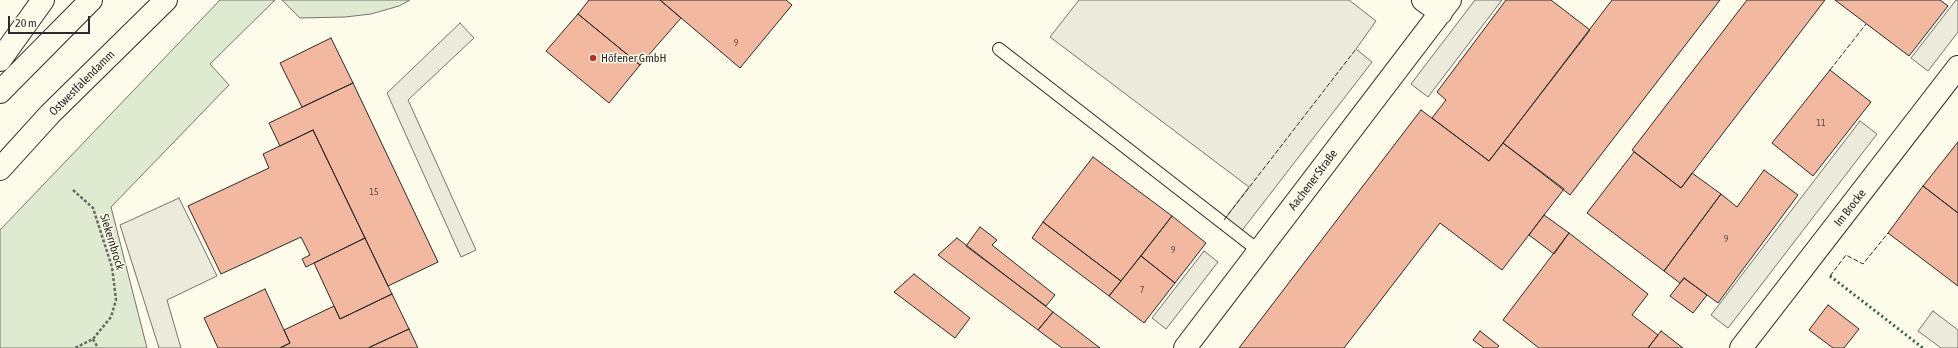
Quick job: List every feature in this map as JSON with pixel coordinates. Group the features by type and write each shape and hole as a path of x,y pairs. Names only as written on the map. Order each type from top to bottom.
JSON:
{"main road":[{"path":"0,60 43,0"},
{"path":"0,92 91,0"},
{"name":"Ostwestfalendamm","path":"0,169 50,114 166,0"},
{"path":"1423,0 1446,6"},
{"name":"Aachener Straße","path":"1185,348 1446,6"},
{"name":"Im Brocke","path":"1741,348 1958,67"}],"lane":[{"path":"999,49 1259,250"}],"path":[{"name":"Siekernbrock","path":"73,190 93,208 112,267 116,300 111,317 93,339"},
{"path":"75,348 93,339 98,348"}],"green space":[{"path":"220,0 275,0 210,64 229,85 111,207 147,348 0,348 0,230"},
{"path":"282,0 410,0 399,6 371,14 345,17 300,18"}],"shaded area":[{"path":"1079,0 1349,0 1376,21 1356,49 1372,62 1240,233 1223,221 1249,187 1050,37"},
{"path":"1475,0 1502,0 1428,97 1411,84"},
{"path":"1956,0 1958,0 1958,32 1928,71 1911,58"},
{"path":"460,23 474,38 408,100 476,250 461,257 387,93"},
{"path":"1860,121 1877,134 1728,328 1711,315"},
{"path":"179,198 217,276 167,300 181,348 159,348 120,225"},
{"path":"1204,251 1218,262 1166,329 1152,318"},
{"path":"1933,311 1958,330 1958,348 1941,348 1918,331"}],"building":[{"path":"589,0 660,0 681,18 640,65 578,14"},
{"path":"660,0 786,0 792,5 740,68"},
{"path":"1506,0 1551,0 1590,30 1489,161 1432,118 1446,100 1437,92"},
{"path":"1612,0 1720,0 1570,195 1503,143"},
{"path":"1747,0 1825,0 1681,188 1632,150"},
{"path":"1835,0 1940,0 1948,6 1909,56"},
{"name":"Höfener GmbH","path":"578,14 640,65 609,103 546,51"},
{"path":"331,38 353,83 302,107 280,63"},
{"path":"1830,70 1871,102 1813,176 1772,143"},
{"path":"353,83 438,262 388,286 313,130 280,146 269,123"},
{"path":"1421,110 1489,161 1503,143 1564,189 1502,270 1440,223 1344,348 1239,348"},
{"path":"313,130 365,238 306,267 302,259 310,255 301,237 221,274 188,206 269,168 263,154"},
{"path":"1958,142 1958,213 1923,186"},
{"path":"1634,152 1681,188 1692,173 1721,194 1664,271 1587,213"},
{"path":"1093,157 1172,216 1121,281 1043,222"},
{"path":"1764,170 1798,195 1718,303 1684,278 1680,283 1664,271 1721,194 1737,207"},
{"path":"1923,186 1958,213 1958,286 1888,233"},
{"path":"1544,215 1569,233 1554,254 1529,235"},
{"path":"1172,216 1206,243 1175,283 1141,256"},
{"path":"1043,222 1121,281 1109,296 1032,238"},
{"path":"980,227 997,240 992,245 1055,295 1046,306 966,246"},
{"path":"1569,233 1648,294 1632,315 1658,335 1648,348 1539,348 1503,320"},
{"path":"365,238 392,294 340,319 314,263"},
{"path":"957,238 1053,312 1038,330 938,255"},
{"path":"1141,256 1175,283 1144,323 1109,296"},
{"path":"914,274 970,318 955,338 894,292"},
{"path":"1684,278 1707,295 1693,313 1670,296"},
{"path":"265,289 290,343 280,348 218,348 204,318"},
{"path":"392,294 409,329 368,348 280,348 290,343 284,330 334,306 340,319"},
{"path":"1828,305 1859,329 1844,348 1833,348 1809,330"},
{"path":"1053,312 1100,348 1062,348 1038,330"},
{"path":"409,329 418,348 370,348 370,347"},
{"path":"1480,331 1499,346 1497,348 1484,348 1473,340"},
{"path":"1661,331 1683,348 1648,348"}],"hedge":[{"path":"1830,276 1923,348"}],"fence":[{"path":"1830,70 1866,24"},
{"path":"1224,220 1356,49"},
{"path":"1830,276 1846,255 1863,264 1888,233"}],"place":[{"name":"Höfener GmbH","path":"593,58"}]}
